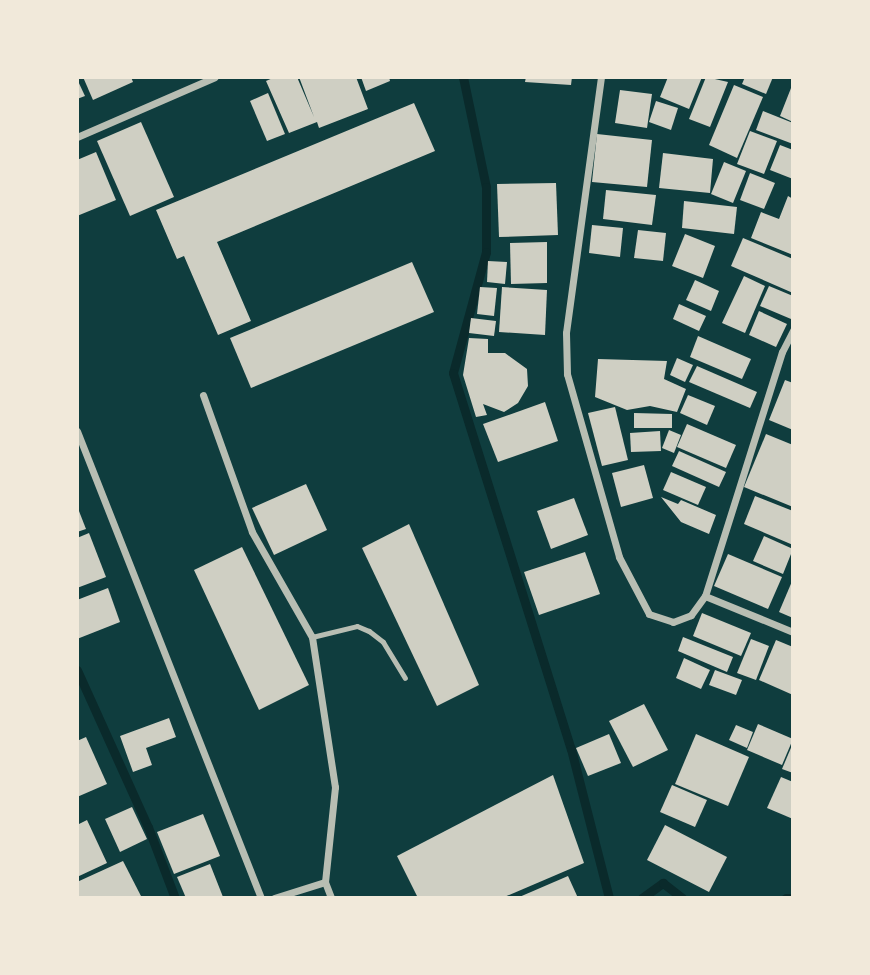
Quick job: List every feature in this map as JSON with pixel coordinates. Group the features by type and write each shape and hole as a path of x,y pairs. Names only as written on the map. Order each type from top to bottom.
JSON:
{"street":[{"path":"77,137 215,77"},
{"path":"601,77 566,333 566,374 619,557 635,594 649,614 673,622 691,615 705,596 782,352 793,330"},
{"path":"203,395 252,532 312,637 335,787 325,882 331,898"},
{"path":"77,431 261,898"},
{"path":"705,596 793,632"},
{"path":"274,898 325,882"}],"lane":[{"path":"312,637 356,626 369,631 383,642 405,678"}],"building":[{"path":"83,77 131,77 133,82 93,100"},
{"path":"275,77 297,77 314,117 299,77 356,77 368,109 319,128 317,122 289,133 266,81"},
{"path":"361,77 389,77 390,81 366,91"},
{"path":"526,77 572,77 571,85 525,82"},
{"path":"668,77 702,77 689,109 660,97"},
{"path":"706,77 728,82 710,127 689,119"},
{"path":"745,77 773,77 766,94 742,84"},
{"path":"77,79 85,96 77,99"},
{"path":"793,83 793,122 780,116"},
{"path":"734,85 763,97 737,158 709,145"},
{"path":"620,90 652,94 647,128 615,123"},
{"path":"268,93 285,134 267,141 250,101"},
{"path":"656,101 678,108 671,130 649,122"},
{"path":"414,103 435,151 217,242 251,321 218,335 184,256 177,259 156,210"},
{"path":"763,111 793,123 793,144 756,130"},
{"path":"141,122 174,197 130,216 97,141"},
{"path":"750,131 777,141 764,174 737,164"},
{"path":"597,134 652,140 647,187 592,182"},
{"path":"780,145 793,150 793,179 770,170"},
{"path":"96,152 116,200 77,216 77,160"},
{"path":"663,153 713,159 710,193 659,188"},
{"path":"724,162 746,171 733,203 711,194"},
{"path":"750,173 775,183 764,209 740,200"},
{"path":"556,183 558,235 499,237 497,184"},
{"path":"606,190 656,195 652,225 603,219"},
{"path":"788,196 793,199 793,255 751,238 761,212 779,219"},
{"path":"684,201 737,207 734,234 682,228"},
{"path":"592,225 623,228 620,257 589,253"},
{"path":"638,230 666,233 663,261 634,258"},
{"path":"685,234 715,246 703,278 672,266"},
{"path":"743,238 793,259 793,293 731,266"},
{"path":"547,242 547,283 511,284 510,243"},
{"path":"488,261 507,262 505,284 487,282"},
{"path":"412,262 434,312 251,388 230,338"},
{"path":"744,276 765,286 745,333 722,323"},
{"path":"695,280 719,291 711,311 686,300"},
{"path":"769,286 793,296 791,319 760,306"},
{"path":"480,287 497,288 494,316 477,314"},
{"path":"502,287 547,290 545,335 499,332"},
{"path":"679,304 706,316 699,331 673,319"},
{"path":"759,311 787,324 776,347 749,335"},
{"path":"471,318 496,321 494,336 469,333"},
{"path":"698,336 751,359 742,379 690,357"},
{"path":"469,338 488,339 488,353 505,353 527,369 528,386 518,403 504,412 483,404 487,415 476,417 463,375"},
{"path":"677,358 693,365 685,382 670,375"},
{"path":"598,359 667,361 664,379 686,389 677,412 650,406 627,410 595,397"},
{"path":"697,366 757,392 750,408 689,382"},
{"path":"785,380 793,383 793,430 769,420"},
{"path":"688,395 715,406 707,425 680,413"},
{"path":"545,402 558,441 498,462 483,424"},
{"path":"615,407 628,460 602,466 588,413"},
{"path":"634,413 672,414 672,428 634,428"},
{"path":"687,424 736,445 726,468 677,447"},
{"path":"669,430 681,435 674,453 662,448"},
{"path":"660,431 661,451 631,452 630,433"},
{"path":"766,434 793,445 793,507 744,487"},
{"path":"679,451 726,472 719,487 672,466"},
{"path":"644,465 653,498 621,507 612,473"},
{"path":"671,472 706,487 698,505 663,490"},
{"path":"306,484 327,530 274,555 252,508"},
{"path":"755,496 793,511 793,545 744,524"},
{"path":"661,497 678,504 681,500 716,515 709,534 681,522"},
{"path":"574,498 588,535 551,549 537,511"},
{"path":"77,506 86,529 77,532"},
{"path":"409,524 479,685 437,706 362,548"},
{"path":"89,533 106,577 77,588 77,538"},
{"path":"764,536 793,549 783,574 753,561"},
{"path":"242,547 309,685 259,710 194,570"},
{"path":"585,552 600,594 539,615 524,572"},
{"path":"728,554 782,577 768,609 714,586"},
{"path":"793,579 793,618 779,612"},
{"path":"108,588 120,622 77,639 77,600"},
{"path":"702,613 751,633 741,656 693,636"},
{"path":"683,637 733,657 727,672 678,651"},
{"path":"751,639 769,646 756,680 737,673"},
{"path":"776,640 793,647 793,695 759,680"},
{"path":"684,658 710,670 701,689 676,678"},
{"path":"715,670 742,680 736,695 709,685"},
{"path":"644,704 668,750 633,767 609,721"},
{"path":"169,718 176,737 146,748 152,765 133,772 120,736"},
{"path":"758,724 793,739 782,765 747,750"},
{"path":"736,725 753,732 747,748 729,740"},
{"path":"609,734 621,763 588,776 576,748"},
{"path":"696,734 749,757 728,806 675,784"},
{"path":"86,737 107,784 77,797 77,741"},
{"path":"793,743 793,773 782,769"},
{"path":"553,775 584,863 502,898 418,898 397,856"},
{"path":"781,777 793,782 793,819 767,808"},
{"path":"672,785 707,800 695,827 660,812"},
{"path":"132,807 147,839 120,852 105,819"},
{"path":"203,814 220,856 174,874 157,832"},
{"path":"87,820 107,863 77,877 77,825"},
{"path":"665,825 727,857 709,892 647,860"},
{"path":"123,861 142,898 77,898 77,882"},
{"path":"210,864 223,897 186,898 177,877"},
{"path":"568,876 578,898 517,898"}],"waterway":[{"path":"463,77 486,187 486,252 453,373 571,749 609,898"},
{"path":"77,670 148,827 175,898"},
{"path":"642,898 663,883 682,898"}]}
